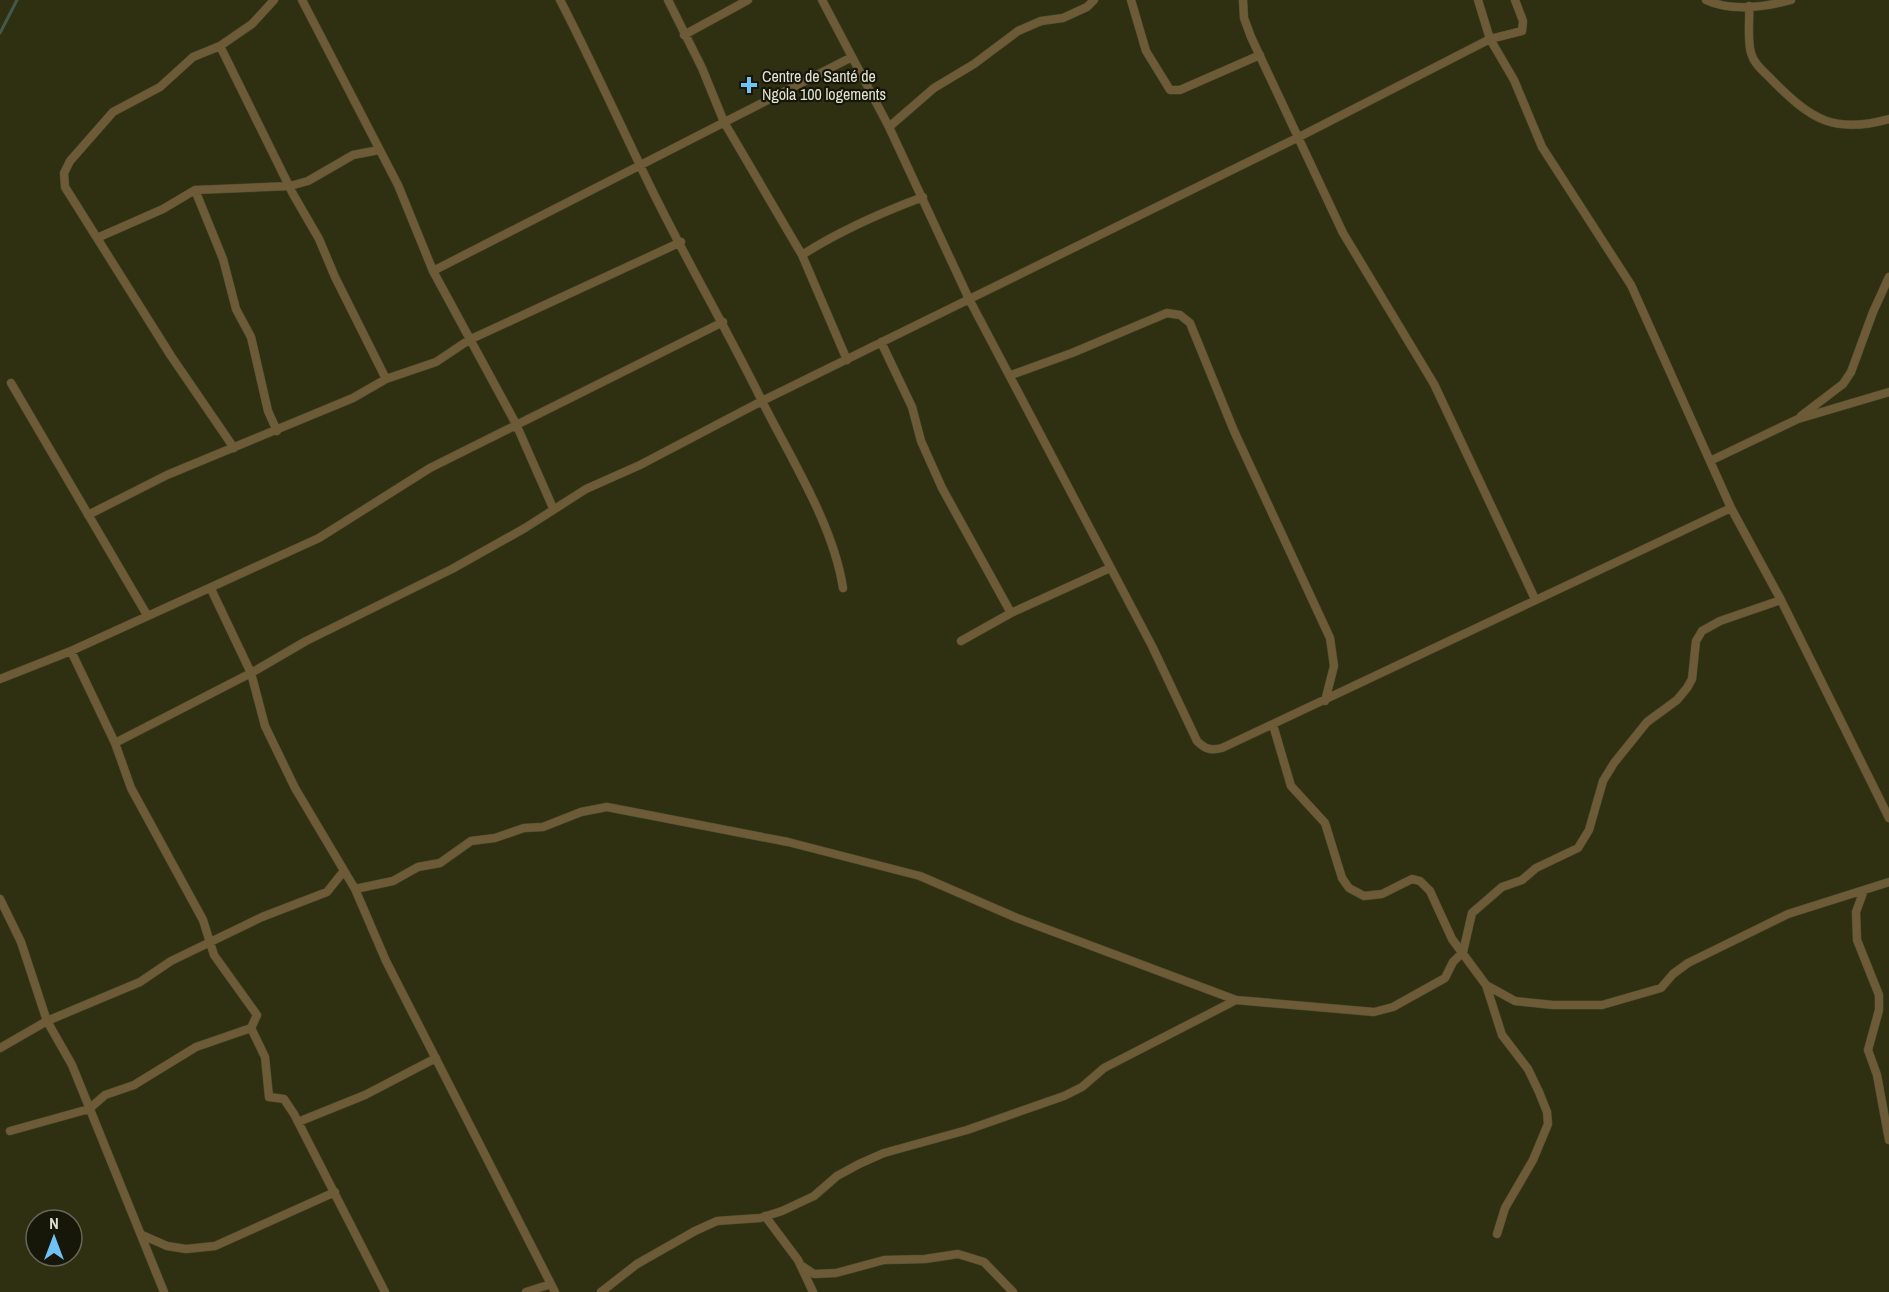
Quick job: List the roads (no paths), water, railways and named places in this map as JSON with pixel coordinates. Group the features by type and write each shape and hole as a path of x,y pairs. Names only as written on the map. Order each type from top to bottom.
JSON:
{"street":[{"path":"234,448 171,356 65,187 64,173 70,161 112,112 160,87 193,57 220,46 252,24 274,0"},
{"path":"302,0 398,185 433,271 516,424 553,508"},
{"path":"560,0 602,81 639,165 723,322 822,524 840,571 843,588"},
{"path":"668,0 724,122 802,255 847,360"},
{"path":"684,35 748,0"},
{"path":"822,0 889,127 969,299 1152,646 1197,741 1211,750 1222,748 1325,701 1535,599 1731,508"},
{"path":"889,127 934,88 974,64 1018,31 1041,21 1063,18 1094,0"},
{"path":"1131,0 1146,51 1170,90 1180,90 1260,55"},
{"path":"1243,0 1244,18 1343,232 1434,384 1535,599"},
{"path":"1478,0 1490,39 1514,80 1542,147 1631,285 1731,508 1781,600 1889,818"},
{"path":"115,743 251,673 306,641 452,569 525,528 553,508 762,401 1299,137 1490,39 1522,31 1523,21 1515,0"},
{"path":"1706,0 1714,4 1749,6 1767,6 1791,0"},
{"path":"1749,6 1751,52 1756,64 1800,108 1832,124 1867,125 1889,119"},
{"path":"220,46 386,379"},
{"path":"433,271 852,57"},
{"path":"97,238 163,209 195,190 290,186 308,181 353,155 378,150"},
{"path":"195,190 223,259 236,309 251,337 268,411 277,430"},
{"path":"802,255 833,235 870,217 923,197"},
{"path":"87,515 167,475 353,398 386,379 436,362 469,340 681,242"},
{"path":"1798,419 1843,384 1851,372 1889,278"},
{"path":"1011,375 1072,353 1161,315 1180,315 1190,324 1234,431 1330,638 1334,666 1325,701"},
{"path":"0,679 71,651 319,538 430,468 723,322"},
{"path":"880,342 912,407 921,441 942,488 1011,613"},
{"path":"11,383 147,615"},
{"path":"1710,461 1798,419 1889,392"},
{"path":"961,641 1011,613 1110,568"},
{"path":"211,589 251,673 265,726 295,788 355,889 386,961 553,1288 526,1292"},
{"path":"355,889 393,881 418,867 440,863 471,841 495,838 524,828 543,827 581,812 607,807 788,842 920,876 1017,918 1236,1000 1374,1012 1400,1004 1445,978 1453,962 1463,952 1472,913 1502,887 1522,880 1536,868 1578,848 1589,830 1603,781 1614,762 1647,722 1677,700 1687,688 1692,679 1696,641 1702,631 1720,621 1781,600"},
{"path":"10,1131 89,1109 105,1095 134,1084 196,1047 251,1028 257,1015 209,944 203,920 131,788 115,743 71,651"},
{"path":"1273,725 1291,786 1325,823 1342,878 1349,888 1364,896 1382,894 1412,879 1420,881 1430,891 1452,939 1486,985 1502,1035 1528,1070 1547,1112 1548,1124 1533,1160 1505,1208 1497,1234"},
{"path":"0,1047 48,1021 140,982 171,961 262,916 327,892 343,872"},
{"path":"1486,985 1515,1001 1553,1005 1602,1005 1661,988 1672,974 1688,963 1788,914 1889,882"},
{"path":"1864,890 1856,912 1857,940 1879,995 1879,1010 1868,1050 1877,1075 1889,1140"},
{"path":"0,899 21,942 48,1021 72,1065 164,1292"},
{"path":"601,1292 637,1264 695,1231 717,1221 765,1216 814,1196 837,1176 884,1153 967,1130 1064,1096 1082,1087 1104,1068 1236,1000"},
{"path":"251,1028 265,1057 269,1097 284,1099 298,1122 335,1192 352,1232 385,1292"},
{"path":"298,1122 366,1095 436,1058"},
{"path":"142,1235 167,1246 186,1249 215,1246 335,1192"},
{"path":"765,1216 802,1266 813,1292"},
{"path":"802,1266 814,1274 836,1273 884,1260 925,1259 958,1254 984,1262 1013,1292"}],"waterway":[{"path":"0,33 17,0"}],"place":[{"name":"Centre de Santé de Ngola 100 logements","path":"749,85"}]}
